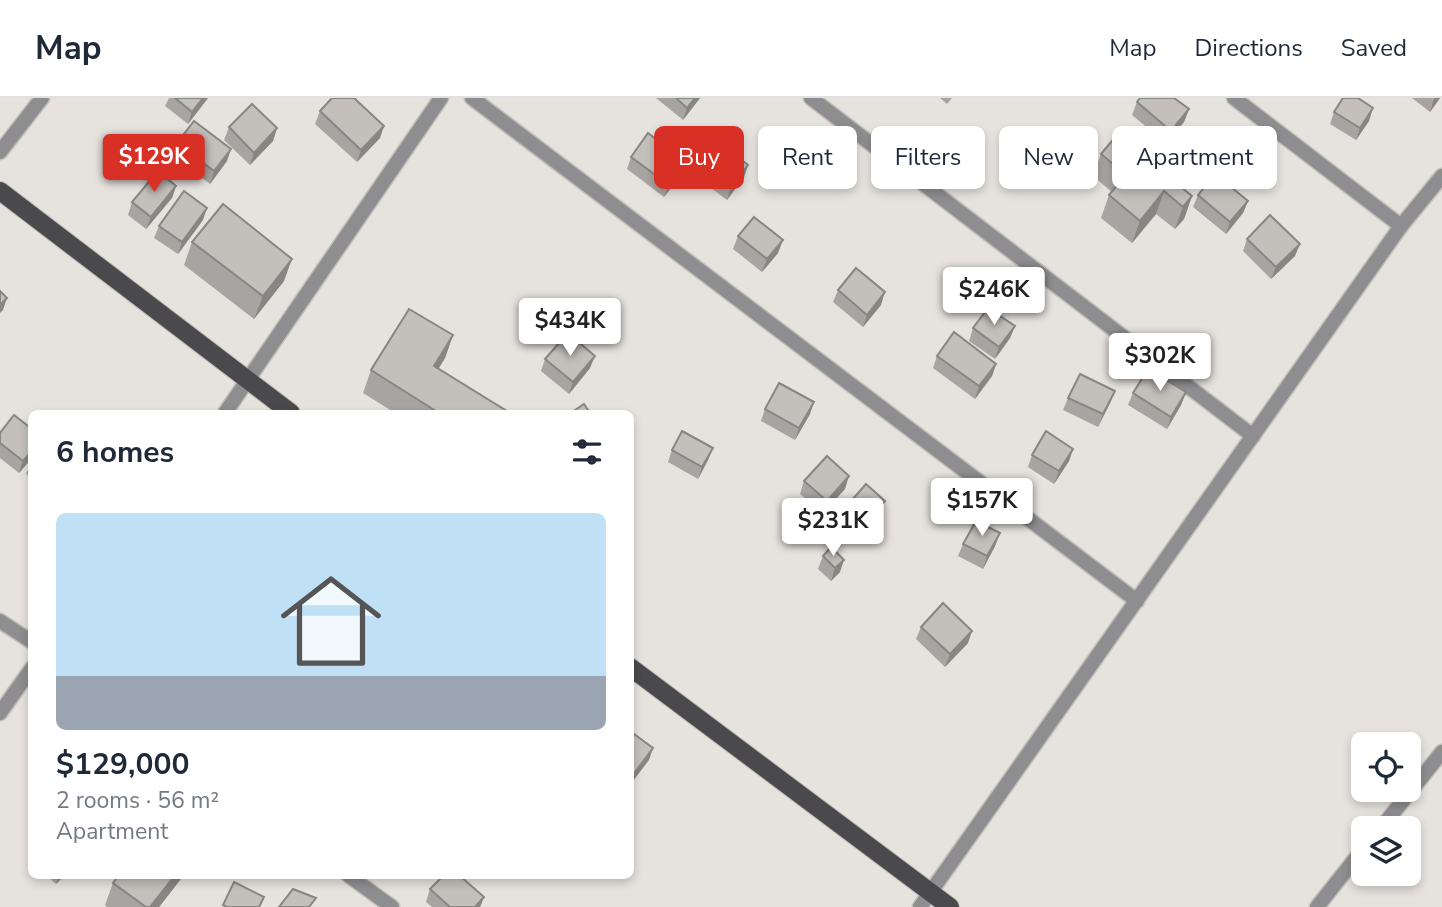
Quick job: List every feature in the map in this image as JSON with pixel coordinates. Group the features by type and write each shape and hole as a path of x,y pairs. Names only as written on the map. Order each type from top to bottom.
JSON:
{"main road":[{"path":"0,191 287,410"},
{"path":"634,670 925,900 950,907"}],"street":[{"path":"0,152 42,98"},
{"path":"227,410 442,98"},
{"path":"472,98 1137,601"},
{"path":"811,98 1253,436"},
{"path":"1234,98 1401,226"},
{"path":"925,900 1401,226 1442,176"},
{"path":"0,621 28,639"},
{"path":"0,713 28,674"},
{"path":"1391,816 1442,752"},
{"path":"1317,907 1351,864"},
{"path":"354,879 392,907"}],"building":[{"path":"175,98 203,98 192,112"},
{"path":"332,98 354,98 384,126 361,150 320,111"},
{"path":"676,98 695,98 687,108"},
{"path":"1140,98 1174,98 1189,109 1175,126 1165,126 1137,102"},
{"path":"1343,98 1358,98 1373,108 1360,128 1334,112"},
{"path":"252,104 277,128 254,153 229,127"},
{"path":"194,121 231,149 214,171 177,143"},
{"path":"648,133 654,138 654,174 631,157"},
{"path":"1112,141 1112,163 1101,154"},
{"path":"158,171 176,186 151,217 132,202"},
{"path":"1114,189 1183,189 1192,196 1183,207 1164,191 1140,221 1109,195"},
{"path":"1203,189 1233,189 1248,201 1230,222 1198,195"},
{"path":"184,191 207,208 182,242 159,226"},
{"path":"223,204 292,259 263,296 192,242"},
{"path":"1270,215 1300,244 1276,267 1247,239"},
{"path":"754,217 783,240 767,259 738,236"},
{"path":"856,268 885,292 867,315 838,290"},
{"path":"0,291 7,298 0,305"},
{"path":"988,308 1015,326 999,347 973,328"},
{"path":"409,309 453,335 434,366 505,410 434,410 371,370"},
{"path":"954,332 996,364 979,386 937,356"},
{"path":"568,333 595,356 573,382 545,359"},
{"path":"1148,369 1186,392 1171,417 1133,393"},
{"path":"1080,374 1115,391 1103,414 1068,398"},
{"path":"779,383 814,402 799,428 765,409"},
{"path":"584,404 588,410 575,410"},
{"path":"14,415 28,426 28,455 23,461 0,443 0,433"},
{"path":"682,431 713,448 702,467 672,450"},
{"path":"1046,431 1073,449 1059,471 1032,455"},
{"path":"827,456 849,476 827,501 804,481"},
{"path":"866,484 885,501 864,525 845,508"},
{"path":"976,521 1000,533 987,556 963,544"},
{"path":"831,547 844,560 835,568 823,556"},
{"path":"943,603 972,631 950,654 921,627"},
{"path":"634,734 653,748 634,774"},
{"path":"116,879 172,879 150,907 146,907 113,883"},
{"path":"440,879 464,879 484,897 475,907 450,907 430,889"},
{"path":"234,882 264,897 259,907 223,905"},
{"path":"293,889 316,898 309,907 279,907"}]}
